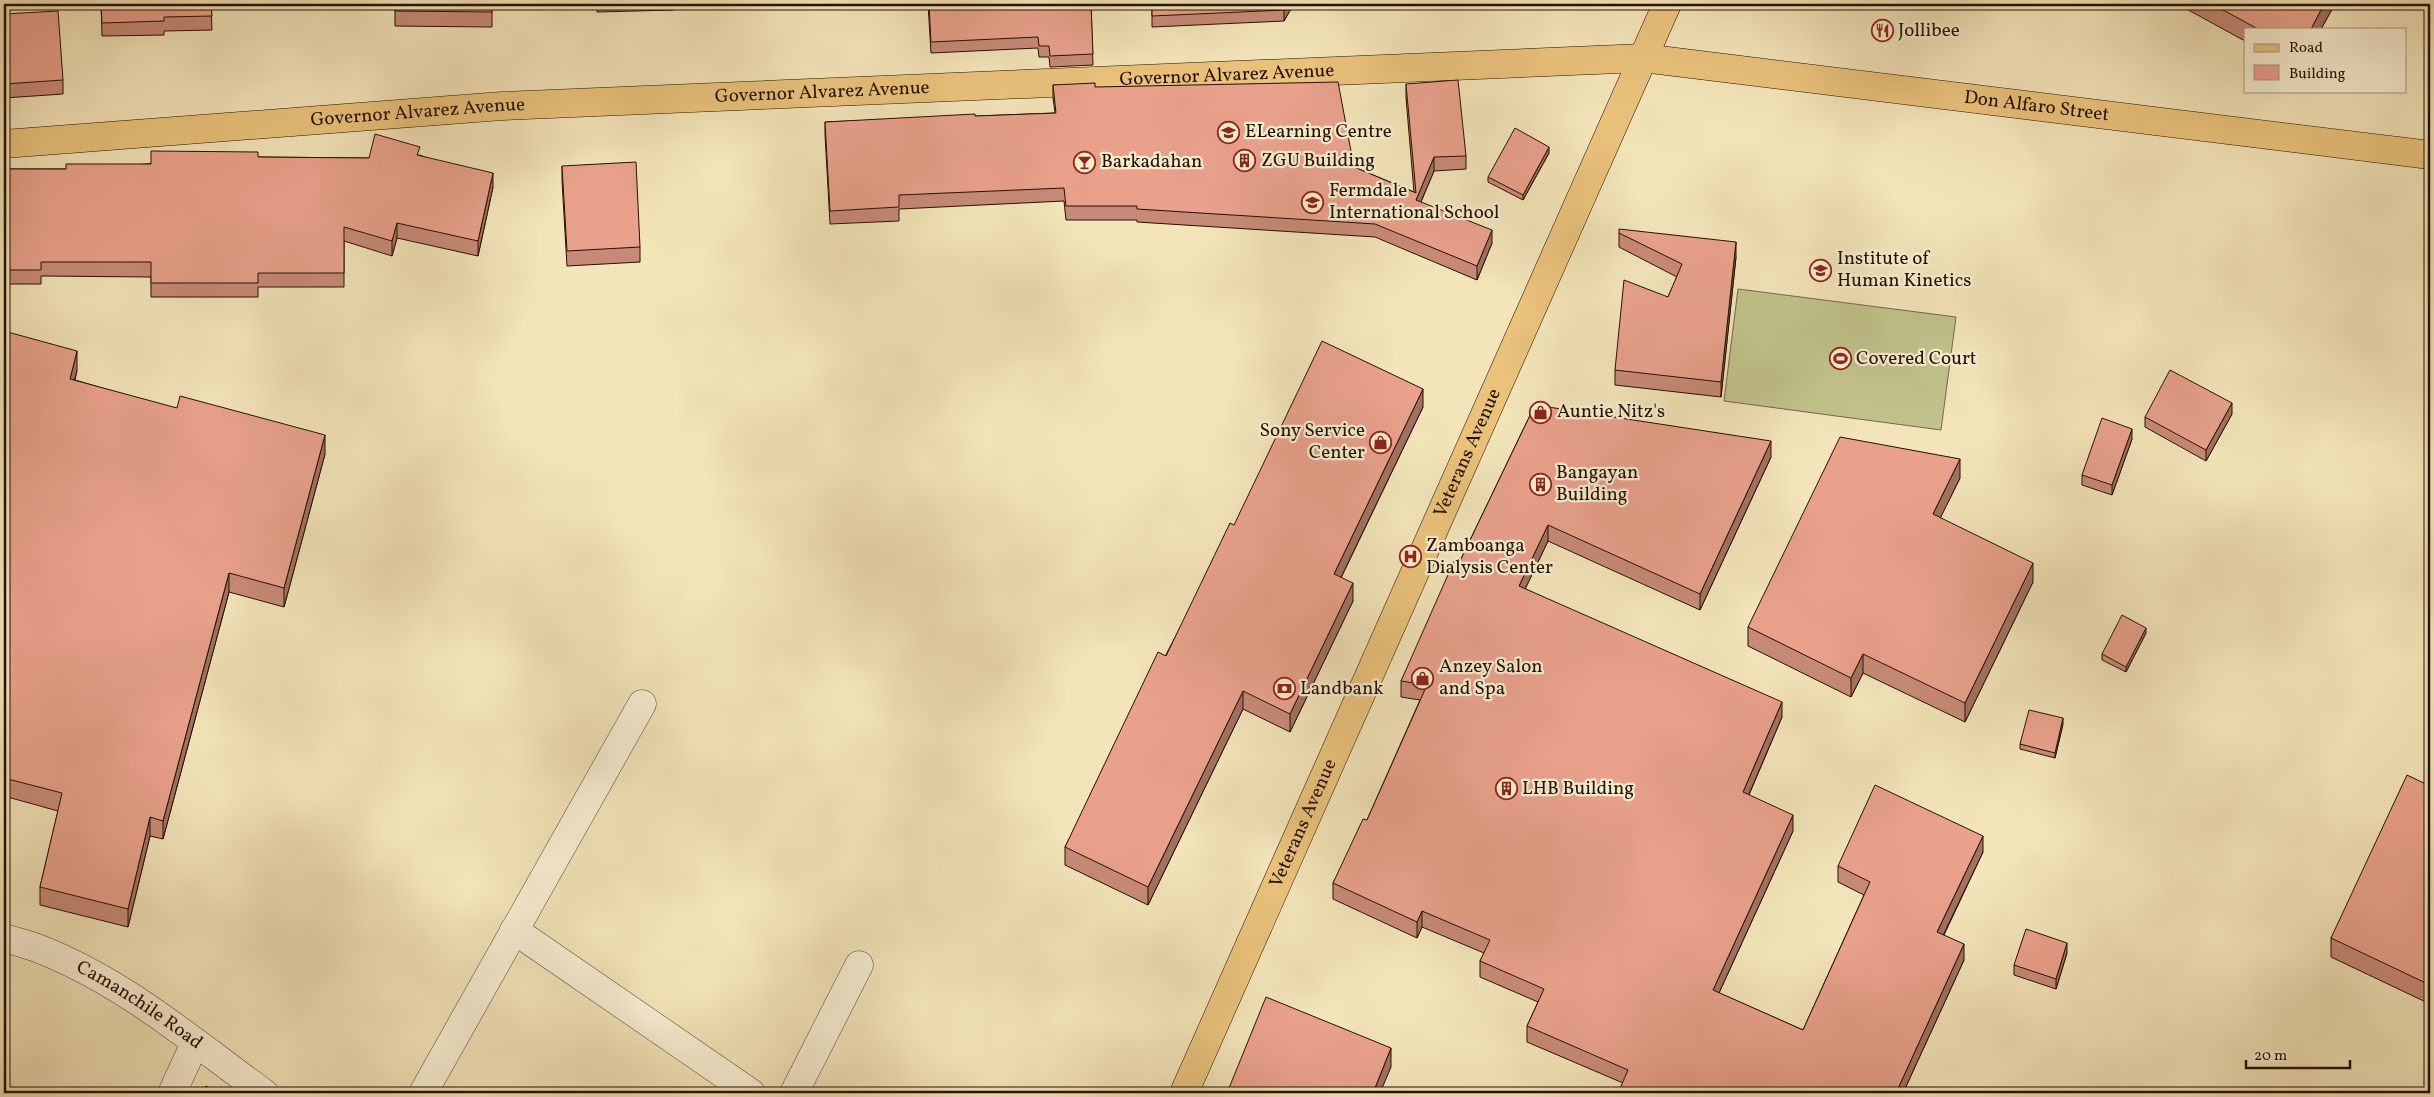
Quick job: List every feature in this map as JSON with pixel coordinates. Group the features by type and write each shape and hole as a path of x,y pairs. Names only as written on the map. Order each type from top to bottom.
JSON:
{"main road":[{"name":"Veterans Avenue","path":"1184,1093 1667,4"},
{"name":"Governor Alvarez Avenue","path":"4,144 502,106 1643,58"},
{"name":"Don Alfaro Street","path":"1643,58 2430,155"}],"street":[{"path":"423,1093 642,704"},
{"path":"514,930 752,1093"},
{"name":"Camanchile Road","path":"4,938 47,951 98,976 264,1093"},
{"path":"794,1093 859,965"},
{"path":"172,1093 195,1043"}],"green space":[{"name":"Covered Court","path":"1738,289 1956,317 1941,430 1724,401"}],"building":[{"path":"101,4 211,4 212,16 164,17 164,21 102,23"},
{"path":"395,4 492,4 492,12 395,11"},
{"path":"929,4 1091,4 1093,54 1050,56 1049,46 1039,46 1038,37 931,42"},
{"path":"1152,4 1287,4 1284,10 1152,16"},
{"path":"2212,4 2324,4 2312,28 2256,28"},
{"path":"58,11 63,80 4,84 4,14"},
{"path":"1458,80 1466,156 1434,157 1416,200 1492,230 1477,266 1375,224 1137,209 1137,206 1066,206 1064,188 899,195 899,207 830,211 825,122 975,114 975,116 1056,113 1053,85 1095,83 1095,87 1338,82 1354,167 1416,193 1406,84"},
{"path":"1515,128 1549,147 1523,195 1488,177"},
{"path":"375,134 420,147 417,155 493,173 478,241 397,223 392,241 344,227 344,273 258,273 258,283 151,283 151,262 41,262 41,270 4,270 4,169 66,169 66,164 151,164 151,151 258,152 258,157 369,158"},
{"path":"636,162 640,247 567,251 562,166"},
{"path":"1619,229 1736,242 1721,382 1615,370 1624,280 1668,297 1682,264 1619,233"},
{"path":"4,331 77,351 70,379 177,408 180,396 325,435 284,588 229,573 163,821 150,817 128,909 40,887 62,793 4,778"},
{"path":"1322,341 1423,389 1334,574 1353,583 1290,714 1243,691 1148,887 1065,847 1158,652 1166,656 1230,523 1234,525"},
{"path":"2170,370 2232,403 2206,450 2145,417"},
{"path":"1535,405 1771,441 1700,594 1548,525 1519,586 1782,702 1743,792 1793,815 1713,990 1803,1030 1870,882 1838,866 1875,785 1983,836 1937,932 1964,944 1896,1093 1618,1093 1628,1070 1527,1026 1544,989 1480,961 1490,940 1422,911 1417,922 1333,883 1363,819 1367,820 1427,685 1401,681 1455,559 1460,561"},
{"path":"2102,418 2132,429 2112,485 2082,475"},
{"path":"1840,437 1960,459 1933,514 2033,563 1965,703 1863,654 1851,678 1748,627"},
{"path":"2122,615 2146,628 2126,667 2102,654"},
{"path":"2029,710 2063,718 2055,753 2020,744"},
{"path":"2407,775 2430,786 2430,985 2331,938"},
{"path":"2026,929 2067,943 2056,979 2014,965"},
{"path":"1266,997 1391,1048 1373,1093 1227,1093"},
{"path":"206,1086 217,1093 202,1093"}],"place":[{"name":"Jollibee","path":"1882,31"},
{"name":"ELearning Centre","path":"1229,132"},
{"name":"ZGU Building","path":"1245,161"},
{"name":"Barkadahan","path":"1085,162"},
{"name":"Fermdale International School","path":"1313,202"},
{"name":"Institute of Human Kinetics","path":"1821,270"},
{"name":"Covered Court","path":"1840,359"},
{"name":"Auntie Nitz's","path":"1541,412"},
{"name":"Sony Service Center","path":"1381,442"},
{"name":"Bangayan Building","path":"1540,484"},
{"name":"Zamboanga Dialysis Center","path":"1410,557"},
{"name":"Anzey Salon and Spa","path":"1423,678"},
{"name":"Landbank","path":"1284,689"},
{"name":"LHB Building","path":"1506,789"}]}
